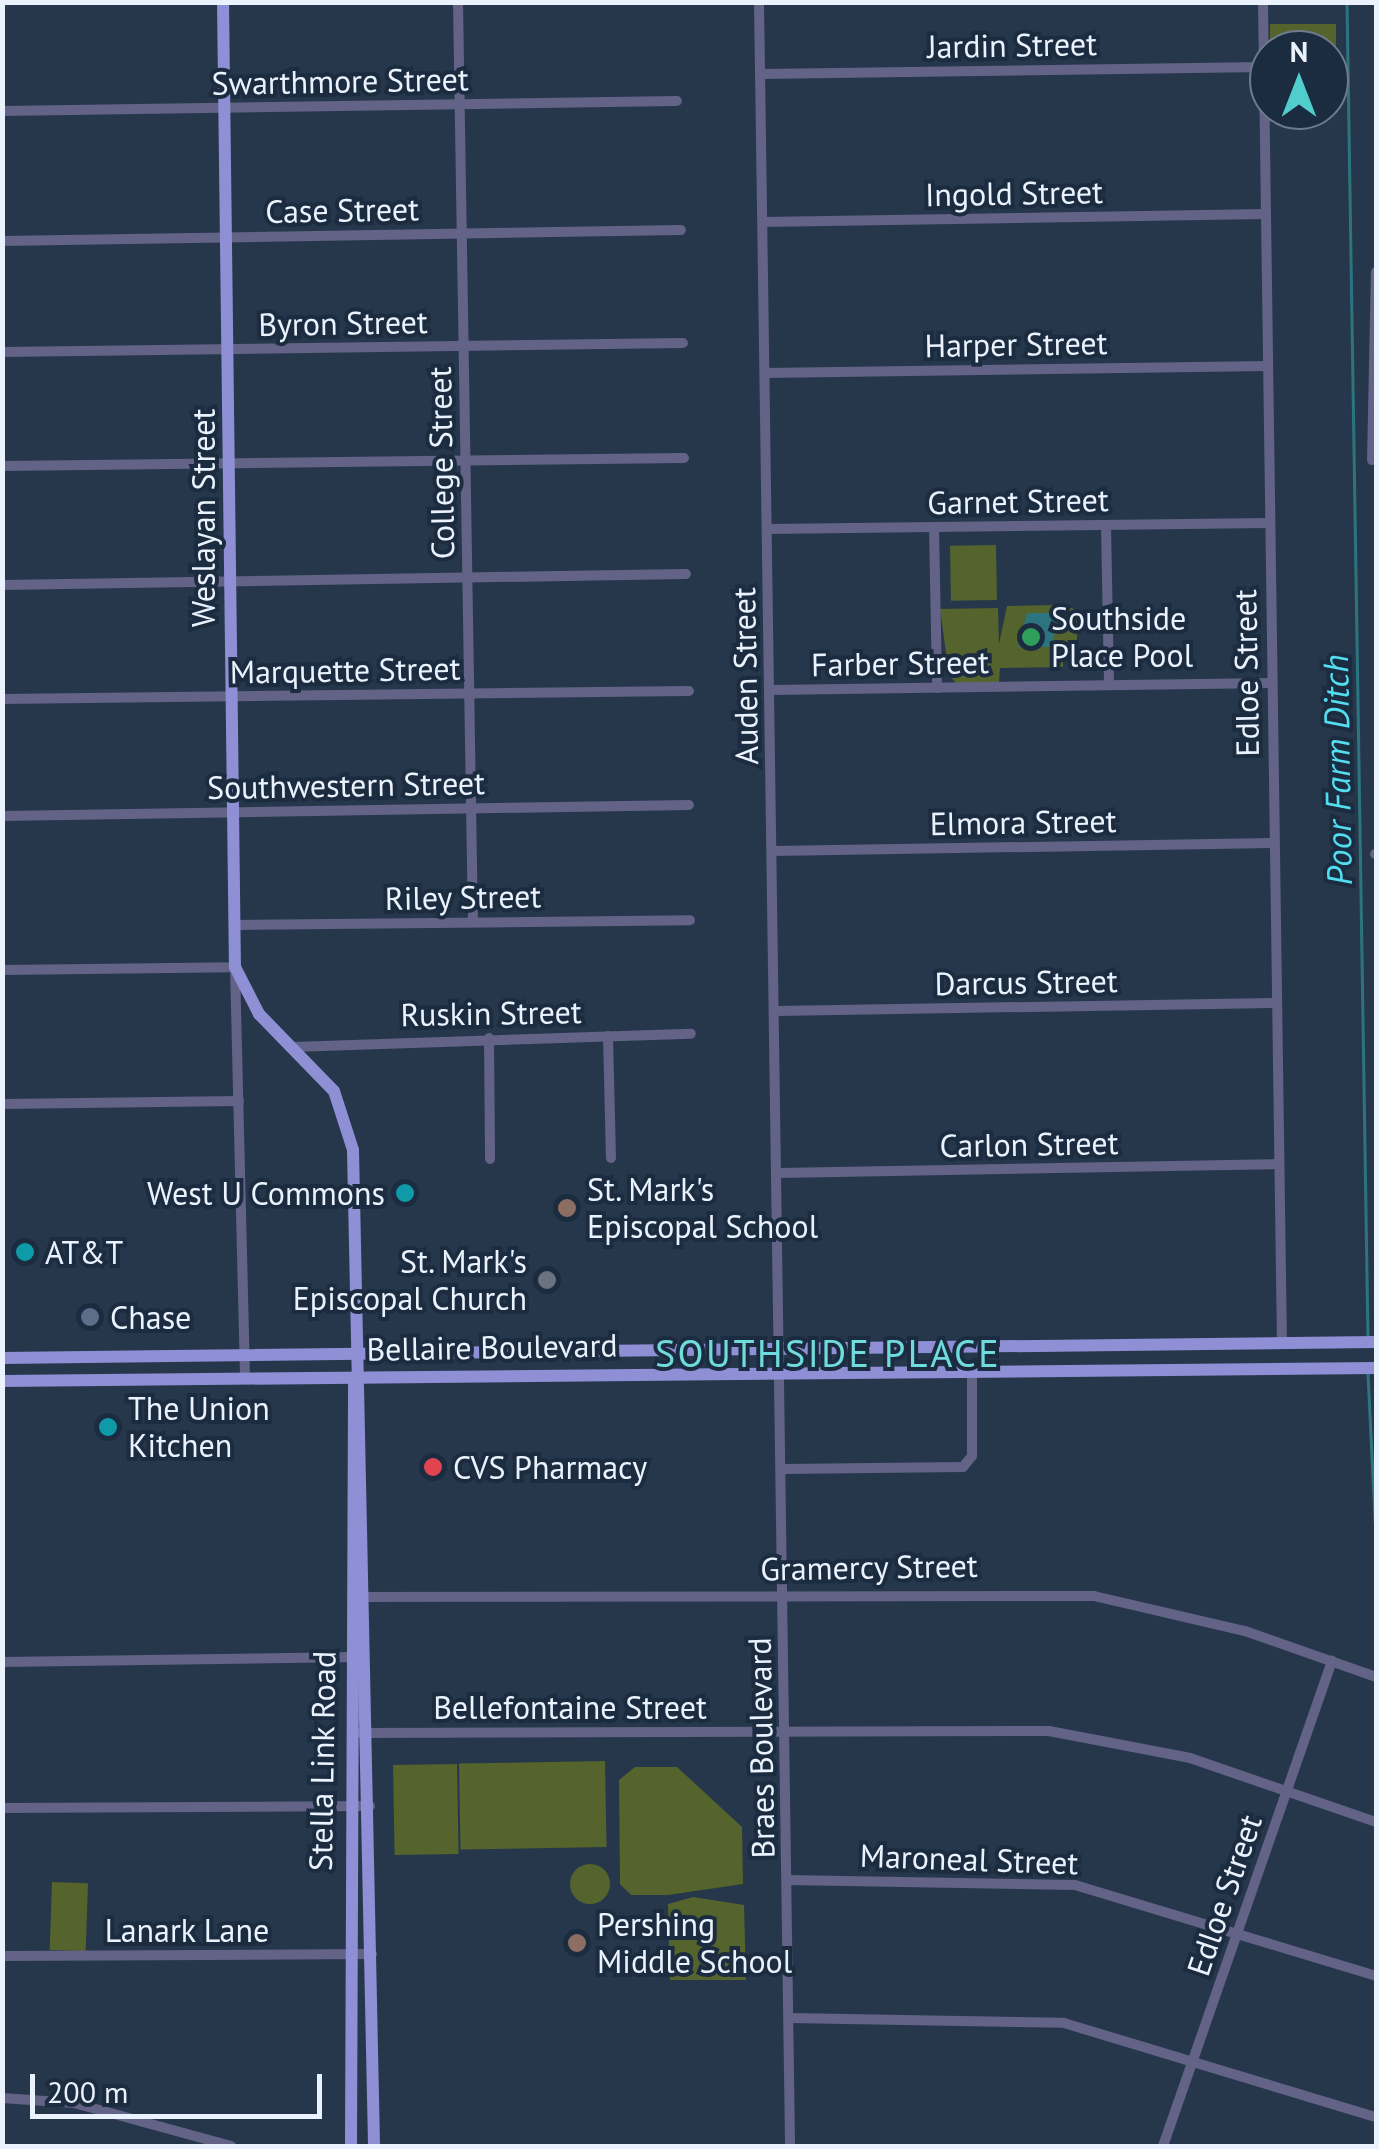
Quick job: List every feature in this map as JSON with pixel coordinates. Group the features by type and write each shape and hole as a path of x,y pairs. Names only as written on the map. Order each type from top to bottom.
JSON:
{"main road":[{"name":"Weslayan Street","path":"223,2 236,967"},
{"name":"Stella Link Road","path":"236,967 259,1014 334,1092 350,1132 356,1355 349,1516 351,1734 346,1806 351,2146"},
{"name":"Bellaire Boulevard","path":"2,1358 1376,1342"},
{"path":"1282,1343 1282,1368"},
{"path":"1158,1344 1158,1369"},
{"path":"1012,1346 1012,1370"},
{"path":"618,1351 619,1374"},
{"path":"465,1354 465,1375"},
{"name":"Bellaire Boulevard","path":"2,1381 1376,1368"},
{"name":"Stella Link Road","path":"356,1376 367,1516 374,2146"},
{"path":"349,1516 367,1516"},
{"path":"350,2020 372,2020"},
{"path":"350,2046 372,2045"},
{"path":"350,2087 373,2087"}],"street":[{"name":"College Street","path":"458,2 473,922"},
{"name":"Auden Street","path":"759,2 782,1349"},
{"name":"Edloe Street","path":"1263,2 1263,30"},
{"name":"Jardin Street","path":"760,74 1249,66"},
{"name":"Swarthmore Street","path":"2,110 678,102"},
{"name":"Edloe Street","path":"1265,130 1282,1343"},
{"name":"Ingold Street","path":"762,222 1266,214"},
{"name":"Case Street","path":"2,241 682,230"},
{"path":"1372,460 1373,272"},
{"name":"Byron Street","path":"2,352 683,343"},
{"name":"Harper Street","path":"765,373 1268,366"},
{"path":"2,466 684,458"},
{"name":"Garnet Street","path":"768,529 1269,523"},
{"path":"1106,525 1109,685"},
{"path":"934,527 937,688"},
{"path":"2,585 686,574"},
{"name":"Farber Street","path":"770,690 1271,683"},
{"name":"Marquette Street","path":"2,699 689,691"},
{"name":"Southwestern Street","path":"2,816 690,805"},
{"name":"Elmora Street","path":"774,851 1274,844"},
{"name":"Riley Street","path":"236,925 690,920"},
{"path":"2,970 236,967"},
{"name":"Weslayan Street","path":"236,967 245,1378"},
{"name":"Darcus Street","path":"776,1012 1276,1003"},
{"path":"238,1033 259,1014"},
{"name":"Ruskin Street","path":"292,1047 692,1034"},
{"path":"608,1036 610,1158"},
{"path":"489,1038 490,1159"},
{"path":"2,1104 240,1101"},
{"name":"Carlon Street","path":"779,1173 1280,1164"},
{"name":"Braes Boulevard","path":"782,1349 790,2146"},
{"path":"784,1469 963,1467 972,1456 972,1370"},
{"name":"Gramercy Street","path":"350,1597 1094,1596 1332,1661 1376,1677"},
{"path":"2,1662 368,1657"},
{"name":"Edloe Street","path":"1163,2146 1332,1661"},
{"name":"Bellefontaine Street","path":"351,1734 1049,1731 1158,1750 1376,1822"},
{"path":"2,1808 370,1806"},
{"name":"Maroneal Street","path":"787,1880 1075,1884 1376,1976"},
{"name":"Lanark Lane","path":"2,1956 372,1954"},
{"path":"790,2018 1064,2024 1376,2117"},
{"path":"2,2098 74,2103 231,2146"}],"shaded area":[{"path":"1270,24 1336,24 1336,30 1270,30"},
{"path":"996,545 997,600 951,601 950,546"},
{"path":"1063,605 1077,610 1077,649 1063,649 1063,667 1000,668 999,682 957,684 949,675 940,609 998,608 999,644 1007,606"},
{"path":"1027,613 1058,613 1052,647 1018,647"},
{"path":"605,1761 607,1847 461,1850 459,1764"},
{"path":"457,1764 459,1854 395,1855 393,1765"},
{"path":"635,1767 677,1767 742,1827 743,1884 668,1895 631,1895 620,1884 619,1780"},
{"path":"590,1864 604,1870 610,1884 604,1898 590,1904 576,1898 570,1884 576,1870"},
{"path":"52,1882 88,1883 86,1951 50,1950"},
{"path":"693,1897 744,1905 746,1980 670,1980 668,1904"}],"waterway":[{"name":"Poor Farm Ditch","path":"1347,2 1368,1336"},
{"name":"Poor Farm Ditch","path":"1368,1374 1376,1537"}],"place":[{"name":"Southside Place Pool","path":"1031,637"},
{"name":"West U Commons","path":"405,1193"},
{"name":"St. Mark's Episcopal School","path":"567,1208"},
{"name":"AT&T","path":"25,1252"},
{"name":"St. Mark's Episcopal Church","path":"547,1280"},
{"name":"Chase","path":"90,1317"},
{"name":"The Union Kitchen","path":"108,1427"},
{"name":"CVS Pharmacy","path":"433,1467"},
{"name":"Pershing Middle School","path":"577,1943"}],"district":[{"name":"SOUTHSIDE PLACE","path":"828,1353"}]}
